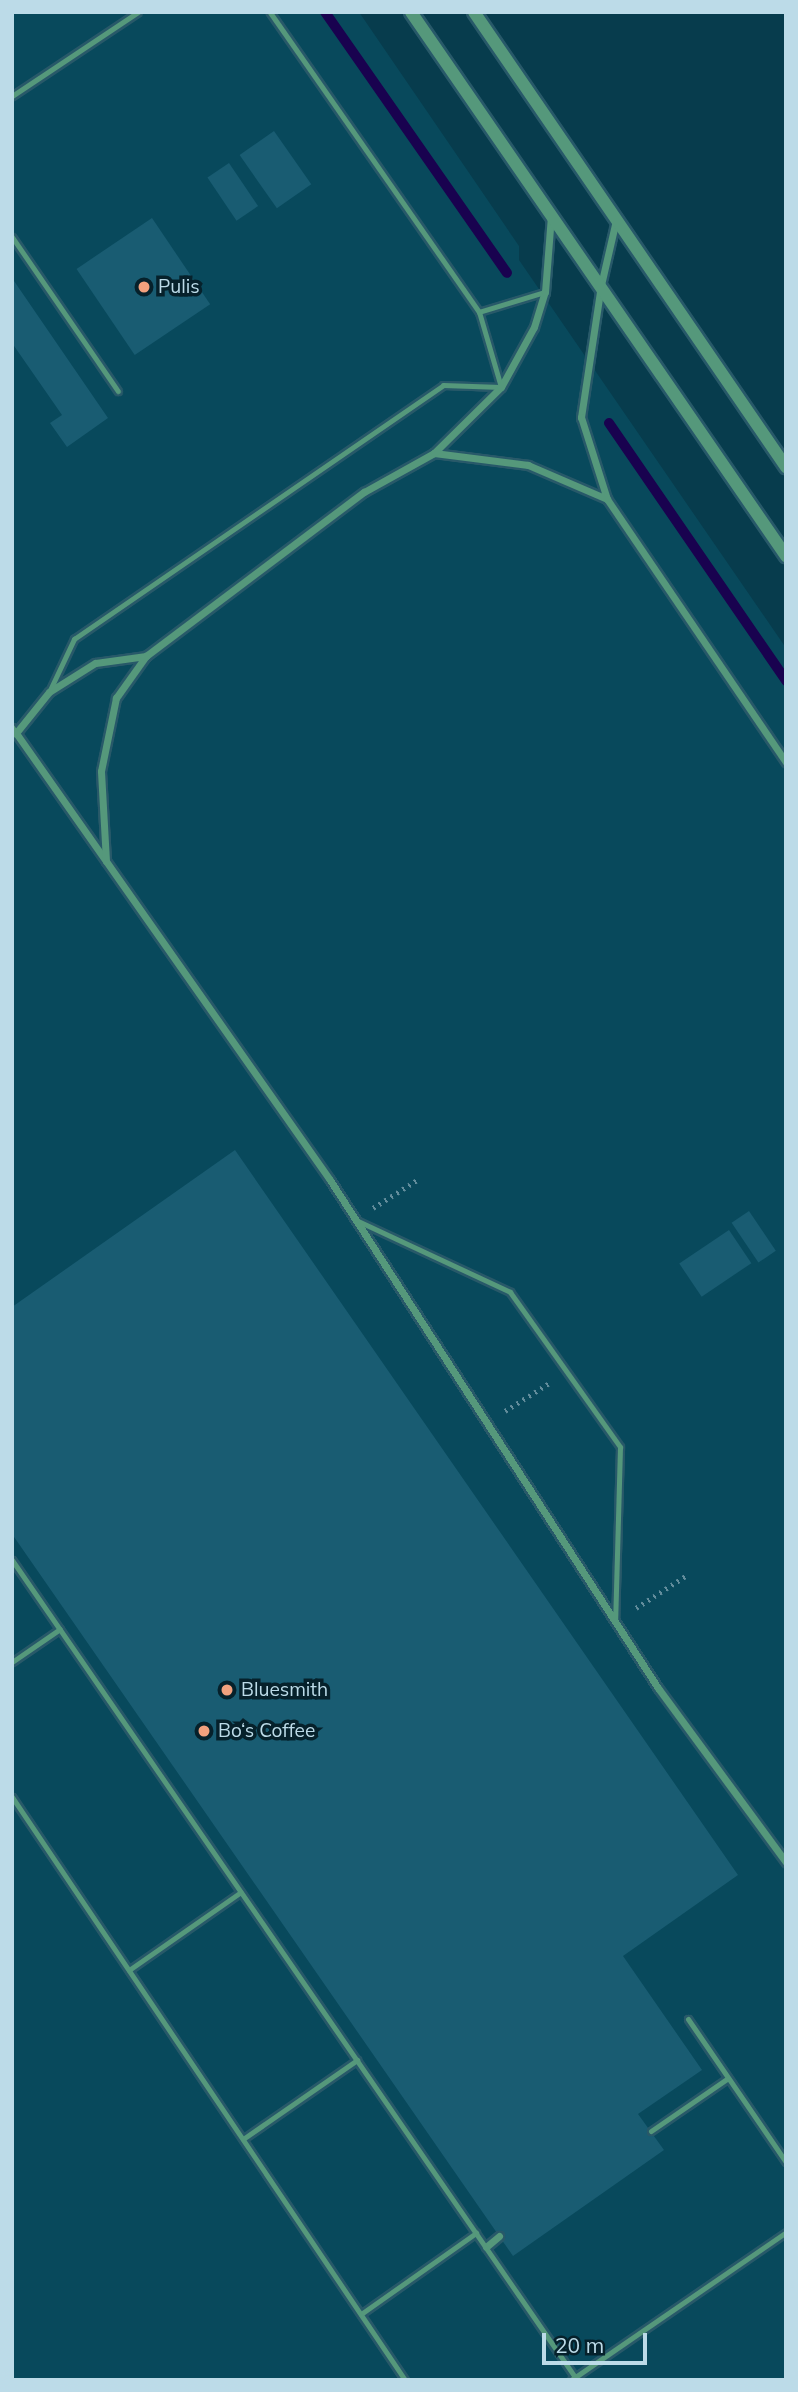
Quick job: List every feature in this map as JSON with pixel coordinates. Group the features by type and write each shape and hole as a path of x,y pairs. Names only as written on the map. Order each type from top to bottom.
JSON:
{"street":[{"path":"411,12 786,556"},
{"path":"474,12 786,467"},
{"path":"106,861 101,771 116,698 146,656 363,492 434,453 501,387 534,327 545,292 551,215"},
{"path":"617,219 601,285 581,417 607,499 786,762"},
{"path":"434,453 528,465 607,499"},
{"path":"146,656 95,663 49,692 13,732 106,861 355,1220 658,1688 786,1862"},
{"path":"486,2247 499,2236"}],"lane":[{"path":"12,96 138,12"},
{"path":"49,692 74,639 432,393 443,386 501,387 479,312 271,12"},
{"path":"12,237 118,391"},
{"path":"479,312 545,292"},
{"path":"355,1220 510,1292 620,1447 615,1622"},
{"path":"12,1560 486,2247 573,2378 786,2232"},
{"path":"12,1662 60,1629"},
{"path":"12,1797 405,2380"},
{"path":"129,1970 241,1892"},
{"path":"688,2019 786,2162"},
{"path":"243,2139 356,2060"},
{"path":"651,2131 728,2078"},
{"path":"360,2314 476,2233"}],"path":[{"path":"355,1220 417,1180"},
{"path":"487,1423 567,1372"},
{"path":"615,1622 687,1574"}],"shaded area":[{"path":"12,12 359,12 519,246 519,260 786,648 786,2380 12,2380"}],"building":[{"path":"274,131 311,184 277,208 240,155"},
{"path":"229,163 258,206 237,221 207,178"},
{"name":"Pulis","path":"152,218 210,304 135,355 77,269"},
{"path":"12,278 108,418 67,447 50,423 62,415 12,343"},
{"path":"235,1150 738,1875 623,1956 702,2070 638,2114 664,2150 513,2256 12,1534 12,1307"},
{"path":"749,1211 776,1251 758,1263 732,1223"},
{"path":"729,1230 751,1263 702,1297 679,1264"}],"waterway":[{"path":"325,12 507,273"},
{"path":"609,423 786,681"}],"place":[{"name":"Pulis","path":"144,287"},
{"name":"Bluesmith","path":"227,1690"},
{"name":"Bo‘s Coffee","path":"204,1731"}]}
